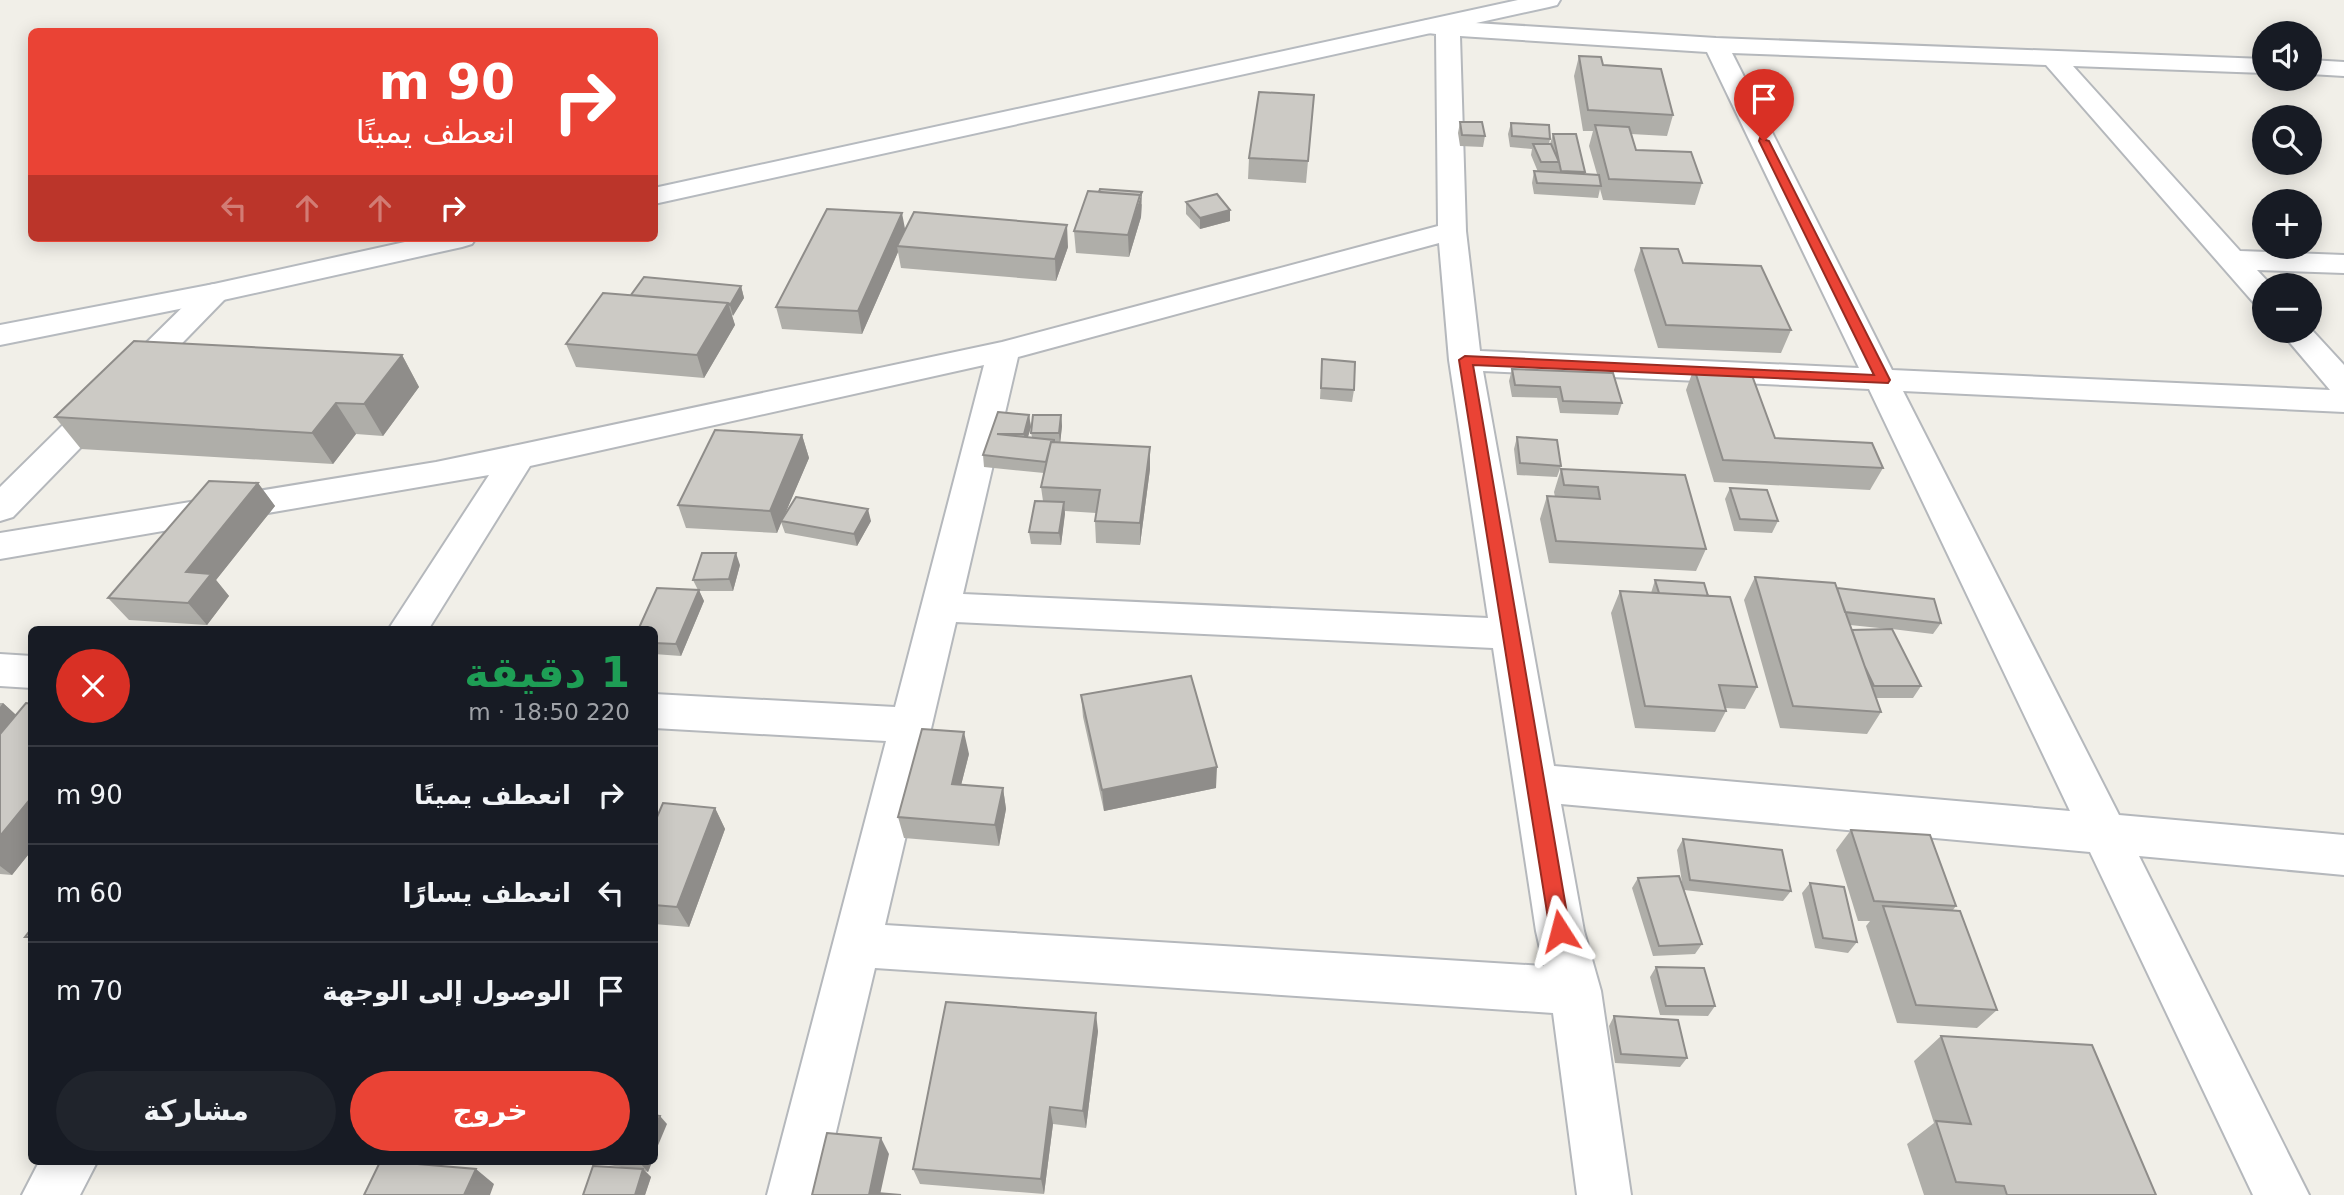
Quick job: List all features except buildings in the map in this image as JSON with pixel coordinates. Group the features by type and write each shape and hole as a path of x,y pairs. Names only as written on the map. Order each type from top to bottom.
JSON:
{"street":[{"path":"658,195 1438,29 1549,0"},
{"path":"1438,29 1716,45 2252,66"},
{"path":"1438,29 1452,231 1465,360 1560,931 1576,991 1588,1057 1604,1195"},
{"path":"1716,45 2282,1195"},
{"path":"2053,58 2252,282"},
{"path":"2322,68 2344,69"},
{"path":"0,546 436,474 518,457 1004,351 1452,231"},
{"path":"0,335 214,293 444,242"},
{"path":"2232,260 2344,264"},
{"path":"0,508 214,293"},
{"path":"2307,343 2344,385"},
{"path":"794,1195 1004,351"},
{"path":"1465,360 2344,401"},
{"path":"411,626 518,457"},
{"path":"940,607 1510,634"},
{"path":"0,670 28,672"},
{"path":"658,710 911,725"},
{"path":"1536,783 2344,855"},
{"path":"857,945 1576,991"},
{"path":"49,1195 68,1165"}],"route":[{"path":"1560,931 1465,360 1883,380 1764,141"}]}
